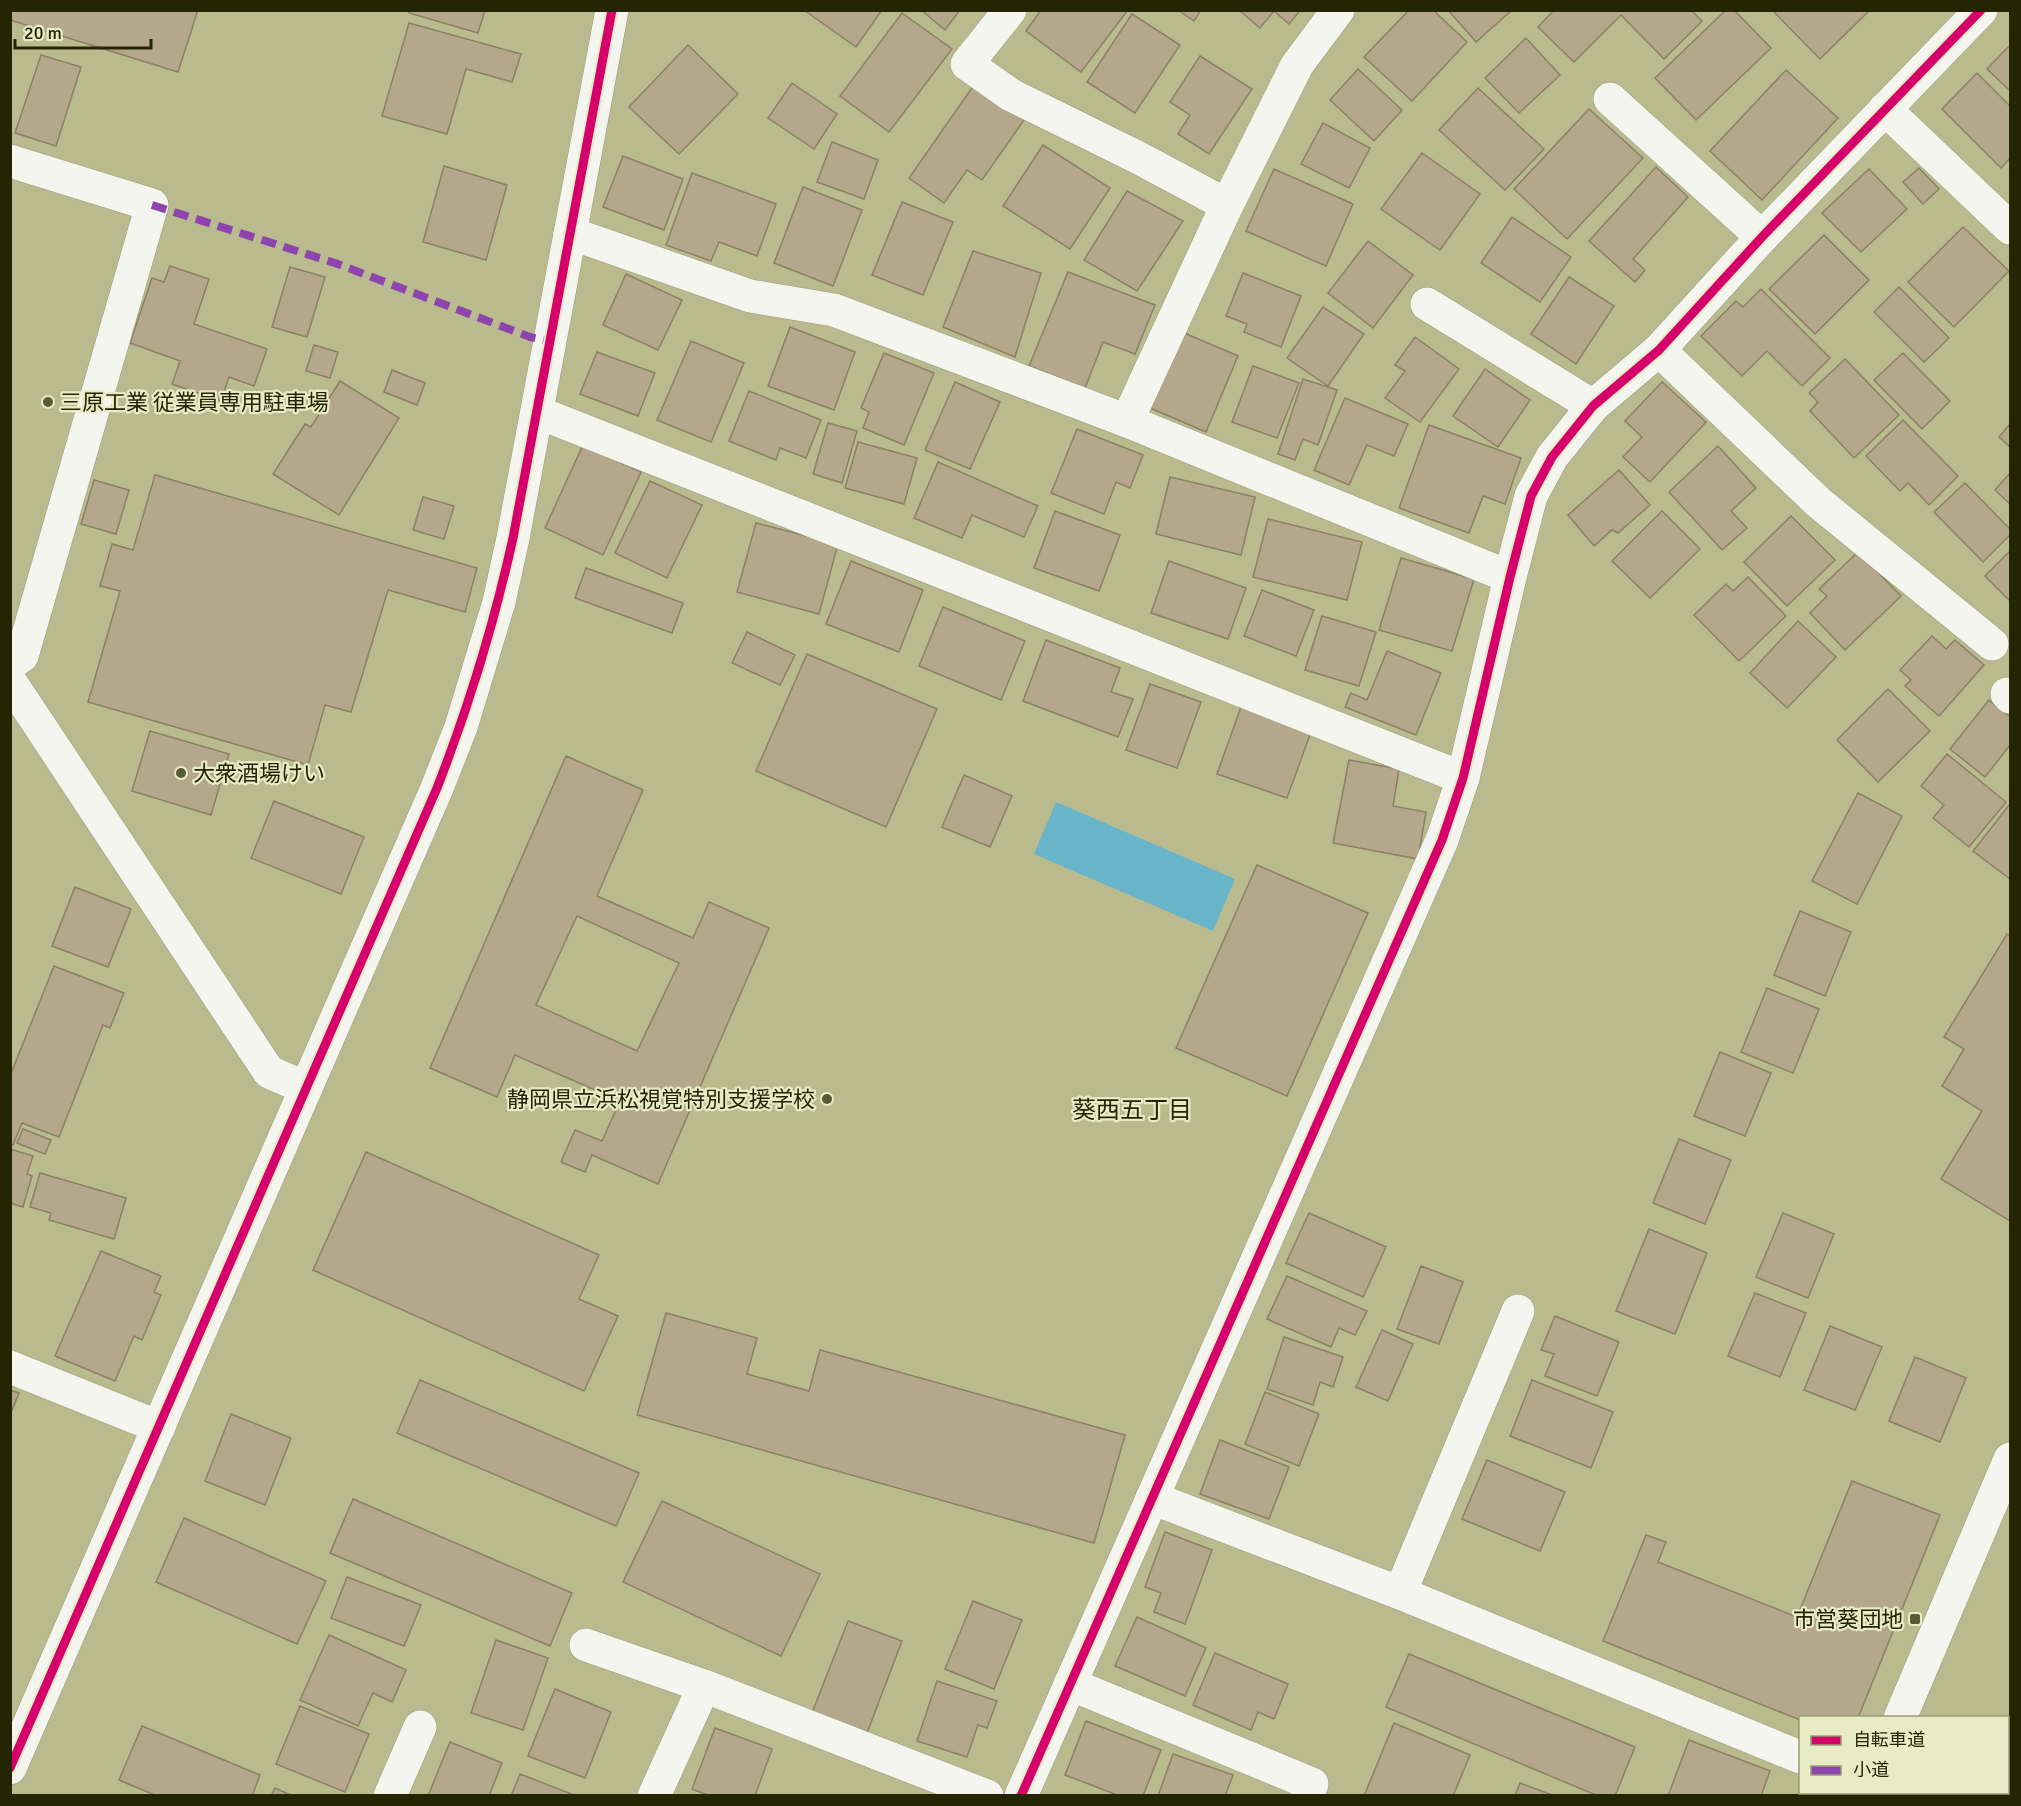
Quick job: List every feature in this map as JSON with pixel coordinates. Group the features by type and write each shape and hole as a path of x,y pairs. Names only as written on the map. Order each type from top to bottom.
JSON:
{"street":[{"path":"10,1768 437,788 461,727 499,602 612,10"},
{"path":"1010,10 967,64 1011,95 1137,157 1227,205"},
{"path":"1127,421 1227,205 1297,65 1338,10"},
{"path":"1021,1796 1442,840 1463,778 1509,577 1531,496 1552,457 1593,406 1659,350 1762,237 1981,10"},
{"path":"1610,99 1762,237"},
{"path":"1885,109 2010,228"},
{"path":"10,161 152,206 22,657 10,664"},
{"path":"570,234 750,296 834,310 1127,421 1509,577"},
{"path":"1427,304 1593,406"},
{"path":"1659,350 1818,502 1992,644"},
{"path":"537,412 1463,778"},
{"path":"10,681 269,1072 306,1088"},
{"path":"1400,1593 1518,1311"},
{"path":"10,1367 159,1427"},
{"path":"1901,1716 2010,1460"},
{"path":"1152,1498 1400,1593 1799,1757"},
{"path":"586,1645 704,1686 987,1796"},
{"path":"1070,1684 1312,1784 1307,1796"},
{"path":"654,1796 704,1686"},
{"path":"390,1796 420,1727"}],"water":[{"path":"1056,802 1235,879 1213,931 1034,854"}],"building":[{"path":"10,10 198,10 178,72 10,20"},
{"path":"409,10 485,10 478,33 409,13"},
{"path":"804,10 882,10 856,47"},
{"path":"921,10 960,10 945,30"},
{"path":"1041,10 1128,10 1081,72 1026,31"},
{"path":"1178,10 1201,10 1194,21"},
{"path":"1239,10 1296,10 1299,12 1289,24 1274,11 1260,28"},
{"path":"1409,10 1433,10 1467,42 1412,101 1364,57"},
{"path":"1448,10 1512,10 1476,42"},
{"path":"1554,10 1691,10 1702,21 1664,59 1621,15 1574,62 1538,27"},
{"path":"1726,10 1734,10 1771,48 1696,120 1655,78"},
{"path":"1772,10 1870,10 1820,59"},
{"path":"902,13 952,49 889,132 840,96"},
{"path":"1132,14 1180,45 1135,113 1087,82"},
{"path":"409,23 521,54 512,82 466,69 447,134 382,116"},
{"path":"1526,38 1560,75 1519,113 1485,78"},
{"path":"688,45 738,94 679,154 629,107"},
{"path":"2010,45 2010,91 1987,69"},
{"path":"41,55 81,67 56,146 15,133"},
{"path":"1200,56 1252,89 1209,154 1178,134 1190,115 1170,102"},
{"path":"1358,69 1402,110 1374,141 1330,100"},
{"path":"1786,70 1838,118 1762,200 1710,151"},
{"path":"1977,73 2010,106 2010,158 2001,168 1942,109"},
{"path":"976,82 1026,117 982,180 967,170 944,203 909,178"},
{"path":"792,83 837,114 814,149 768,118"},
{"path":"1478,88 1544,149 1505,190 1439,130"},
{"path":"1589,109 1643,158 1567,239 1514,189"},
{"path":"1323,123 1370,148 1349,188 1301,164"},
{"path":"832,142 878,160 864,199 817,182"},
{"path":"1043,145 1110,188 1070,249 1003,206"},
{"path":"1422,153 1480,194 1440,250 1381,209"},
{"path":"623,156 683,179 664,230 603,207"},
{"path":"444,166 507,185 486,260 423,242"},
{"path":"1656,167 1688,197 1633,259 1645,270 1635,282 1589,241"},
{"path":"1919,168 1939,189 1923,204 1903,182"},
{"path":"1274,169 1353,204 1326,266 1246,231"},
{"path":"1869,169 1907,209 1861,252 1822,213"},
{"path":"692,173 776,204 757,256 719,242 711,261 666,245"},
{"path":"803,187 862,210 833,286 774,263"},
{"path":"1127,191 1183,221 1137,291 1084,260"},
{"path":"902,202 953,222 923,295 872,275"},
{"path":"1512,217 1571,257 1540,302 1481,263"},
{"path":"1963,227 2009,271 1954,327 1908,282"},
{"path":"1824,235 1869,280 1815,334 1769,289"},
{"path":"1368,241 1413,275 1373,328 1328,293"},
{"path":"973,251 1041,273 1015,357 943,327"},
{"path":"170,266 209,279 194,324 267,349 254,386 229,377 221,401 172,384 180,361 130,343 152,278 164,282"},
{"path":"290,267 325,277 307,337 272,327"},
{"path":"1068,272 1155,305 1135,354 1103,342 1085,388 1029,366"},
{"path":"1243,273 1301,296 1281,347 1244,332 1247,324 1226,316"},
{"path":"626,274 682,300 658,350 603,325"},
{"path":"1569,277 1614,306 1576,364 1531,334"},
{"path":"1899,287 1949,338 1924,362 1874,312"},
{"path":"1761,289 1830,358 1802,386 1767,351 1742,376 1701,336 1736,301 1743,307"},
{"path":"1323,307 1364,334 1328,386 1287,358"},
{"path":"790,327 855,352 834,410 768,386"},
{"path":"1182,332 1238,356 1206,432 1150,408"},
{"path":"1415,337 1459,369 1420,422 1385,398 1405,371 1395,365"},
{"path":"691,341 744,363 711,442 657,420"},
{"path":"314,345 338,352 330,378 306,371"},
{"path":"597,352 655,373 638,416 580,394"},
{"path":"884,353 934,373 904,445 863,428 869,412 861,408"},
{"path":"1903,353 1950,401 1922,429 1874,380"},
{"path":"1845,359 1899,415 1854,458 1810,411 1818,402 1809,393"},
{"path":"1253,366 1299,383 1277,438 1232,422"},
{"path":"1485,369 1530,400 1498,447 1453,416"},
{"path":"392,370 425,383 417,405 384,392"},
{"path":"1303,379 1337,390 1318,445 1303,439 1295,460 1278,454"},
{"path":"340,381 399,418 339,515 273,474 305,424 311,427"},
{"path":"955,382 1000,402 970,469 925,450"},
{"path":"1662,382 1706,422 1650,482 1623,457 1642,437 1625,421"},
{"path":"749,391 821,420 806,458 780,448 776,460 729,441"},
{"path":"1345,398 1408,424 1394,456 1367,445 1349,485 1314,470"},
{"path":"1903,420 1958,476 1929,505 1908,483 1900,491 1866,456"},
{"path":"828,423 857,431 842,483 813,474"},
{"path":"2010,424 2010,447 1999,437"},
{"path":"1429,425 1521,458 1505,504 1483,496 1469,533 1399,508"},
{"path":"1077,429 1143,455 1130,488 1116,482 1104,514 1051,493"},
{"path":"858,442 917,458 904,504 845,488"},
{"path":"583,445 641,472 603,555 545,528"},
{"path":"1718,446 1756,488 1731,511 1747,528 1722,550 1669,492"},
{"path":"938,462 1038,506 1024,537 972,515 962,538 914,518"},
{"path":"1619,470 1650,505 1618,533 1612,530 1594,546 1568,515"},
{"path":"2010,473 2010,504 1995,490"},
{"path":"155,475 477,568 465,612 388,590 351,712 325,705 308,765 88,702 120,591 100,586 112,544 133,550"},
{"path":"1170,477 1255,497 1241,555 1156,534"},
{"path":"94,480 129,490 116,534 81,524"},
{"path":"650,481 702,505 667,578 615,553"},
{"path":"1965,483 2010,529 2010,535 1983,562 1934,512"},
{"path":"423,497 454,506 444,539 413,530"},
{"path":"1055,511 1120,535 1099,591 1034,568"},
{"path":"1662,511 1700,549 1650,598 1612,561"},
{"path":"1791,516 1835,560 1787,606 1744,562"},
{"path":"1268,519 1362,542 1347,600 1253,577"},
{"path":"756,523 838,544 819,614 737,592"},
{"path":"2010,551 2010,601 1985,576"},
{"path":"1858,552 1901,596 1845,650 1810,613 1827,596 1819,589"},
{"path":"1401,558 1474,579 1452,651 1379,630"},
{"path":"851,561 923,590 899,652 826,624"},
{"path":"1169,561 1246,588 1228,639 1151,613"},
{"path":"586,568 683,603 672,633 575,598"},
{"path":"1748,577 1786,616 1739,661 1694,615 1726,584 1733,591"},
{"path":"1262,590 1314,610 1296,656 1244,636"},
{"path":"943,607 1025,641 1001,700 919,666"},
{"path":"1322,616 1376,632 1359,686 1305,670"},
{"path":"1798,621 1836,657 1787,708 1750,673"},
{"path":"747,632 795,655 780,685 732,663"},
{"path":"1932,636 1946,649 1955,640 1984,665 1939,716 1905,686 1911,680 1900,670"},
{"path":"1046,640 1120,668 1111,692 1133,699 1118,737 1023,701"},
{"path":"1387,651 1441,673 1416,735 1345,707 1351,693 1367,700"},
{"path":"807,654 937,709 886,827 756,771"},
{"path":"1150,684 1201,702 1177,768 1126,750"},
{"path":"1888,689 1930,731 1878,782 1837,740"},
{"path":"1989,700 2010,717 2010,745 1985,777 1950,749"},
{"path":"1241,707 1311,732 1287,798 1217,774"},
{"path":"150,731 229,754 211,815 132,791"},
{"path":"1947,754 2006,802 1969,847 1933,818 1944,805 1921,786"},
{"path":"566,756 643,790 597,896 693,938 709,902 769,928 658,1184 592,1155 585,1172 561,1162 575,1130 602,1141 620,1101 515,1055 497,1097 430,1068","holes":["577,916 679,963 637,1051 536,1005"]},
{"path":"1349,760 1399,769 1393,806 1426,812 1418,859 1333,843"},
{"path":"964,775 1012,796 990,847 942,827"},
{"path":"1858,793 1902,816 1857,904 1812,881"},
{"path":"274,801 364,837 341,894 251,858"},
{"path":"2010,804 2010,879 1973,851"},
{"path":"1257,865 1368,913 1287,1096 1176,1048"},
{"path":"75,887 131,909 108,967 52,946"},
{"path":"1800,911 1851,932 1825,996 1774,975"},
{"path":"2007,934 2010,936 2010,1221 1941,1179 1982,1111 1942,1086 1964,1049 1944,1037"},
{"path":"54,966 124,993 110,1028 103,1025 59,1137 22,1123 13,1145 10,1144 10,1076"},
{"path":"1767,988 1819,1009 1793,1073 1741,1052"},
{"path":"1720,1052 1771,1073 1745,1136 1694,1116"},
{"path":"23,1129 51,1140 45,1154 17,1143"},
{"path":"1679,1139 1731,1160 1705,1224 1653,1203"},
{"path":"10,1149 33,1156 27,1174 32,1176 23,1207 10,1203"},
{"path":"366,1152 599,1255 579,1299 618,1316 584,1391 313,1270"},
{"path":"40,1173 126,1198 114,1239 49,1220 51,1213 30,1207"},
{"path":"1309,1213 1386,1247 1363,1297 1286,1263"},
{"path":"1783,1213 1834,1234 1808,1298 1756,1277"},
{"path":"1649,1229 1707,1253 1675,1334 1616,1311"},
{"path":"101,1251 161,1276 154,1292 161,1295 142,1340 134,1336 115,1381 55,1356"},
{"path":"1421,1266 1463,1282 1439,1344 1397,1329"},
{"path":"1287,1276 1367,1311 1355,1335 1339,1328 1331,1347 1267,1319"},
{"path":"1755,1293 1806,1313 1780,1377 1728,1356"},
{"path":"666,1313 757,1338 747,1374 809,1391 820,1350 1125,1435 1094,1543 637,1415"},
{"path":"1555,1316 1619,1342 1597,1396 1545,1376 1554,1354 1541,1350"},
{"path":"1830,1326 1882,1347 1855,1410 1804,1390"},
{"path":"1382,1330 1413,1344 1388,1401 1356,1387"},
{"path":"1284,1337 1343,1357 1333,1387 1320,1382 1313,1405 1267,1389"},
{"path":"1915,1357 1966,1378 1940,1442 1889,1421"},
{"path":"420,1380 639,1473 616,1526 397,1433"},
{"path":"1532,1380 1613,1412 1591,1468 1510,1436"},
{"path":"10,1390 19,1393 10,1415"},
{"path":"1265,1392 1319,1414 1299,1466 1245,1444"},
{"path":"231,1414 291,1438 265,1505 205,1481"},
{"path":"1220,1440 1289,1467 1269,1519 1200,1494"},
{"path":"1487,1460 1565,1492 1540,1551 1462,1519"},
{"path":"1852,1481 1940,1515 1859,1716 1799,1716 1799,1720 1603,1641 1646,1535 1666,1542 1658,1562 1797,1617"},
{"path":"353,1499 572,1593 550,1646 330,1553"},
{"path":"662,1501 820,1574 781,1656 623,1582"},
{"path":"184,1518 326,1581 297,1644 156,1582"},
{"path":"1165,1532 1212,1550 1185,1624 1154,1612 1161,1593 1145,1587"},
{"path":"347,1577 421,1605 404,1646 331,1618"},
{"path":"973,1601 1022,1620 994,1689 945,1669"},
{"path":"1137,1617 1206,1648 1185,1696 1115,1666"},
{"path":"848,1621 902,1641 867,1733 812,1713"},
{"path":"329,1635 406,1670 392,1702 373,1693 358,1726 300,1700"},
{"path":"496,1640 548,1658 523,1730 471,1713"},
{"path":"1215,1653 1288,1684 1274,1719 1258,1712 1251,1730 1193,1705"},
{"path":"1409,1654 1635,1747 1615,1796 1598,1796 1386,1707"},
{"path":"937,1681 997,1701 987,1728 978,1725 967,1757 917,1741"},
{"path":"555,1689 611,1712 585,1778 528,1756"},
{"path":"300,1706 369,1734 345,1792 276,1764"},
{"path":"1086,1721 1161,1750 1143,1796 1120,1796 1065,1775"},
{"path":"1394,1723 1470,1755 1453,1796 1364,1796"},
{"path":"142,1726 260,1775 252,1796 157,1796 119,1780"},
{"path":"715,1728 772,1749 755,1796 710,1796 692,1789"},
{"path":"2009,1732 2010,1732 2009,1792"},
{"path":"1689,1740 1770,1771 1761,1796 1668,1796"},
{"path":"450,1742 502,1763 489,1796 428,1796"},
{"path":"1173,1754 1233,1775 1225,1796 1158,1796"},
{"path":"520,1774 574,1795 574,1796 511,1796"},
{"path":"1520,1783 1555,1796 1515,1796"},
{"path":"275,1788 293,1796 271,1796"}],"marked path":[{"path":"152,205 335,263 530,337 550,341"}],"cycle path":[{"path":"10,1768 437,788 460,726 489,633 513,538 612,10"},
{"path":"1021,1796 1442,840 1463,778 1531,496 1552,457 1593,406 1659,350 1762,237 1981,10"}],"place":[{"name":"三原工業 従業員専用駐車場","path":"48,402"},
{"name":"大衆酒場けい","path":"181,773"},
{"name":"静岡県立浜松視覚特別支援学校","path":"827,1099"},
{"name":"市営葵団地","path":"1915,1619"}],"district":[{"name":"葵西五丁目","path":"1132,1110"}]}
